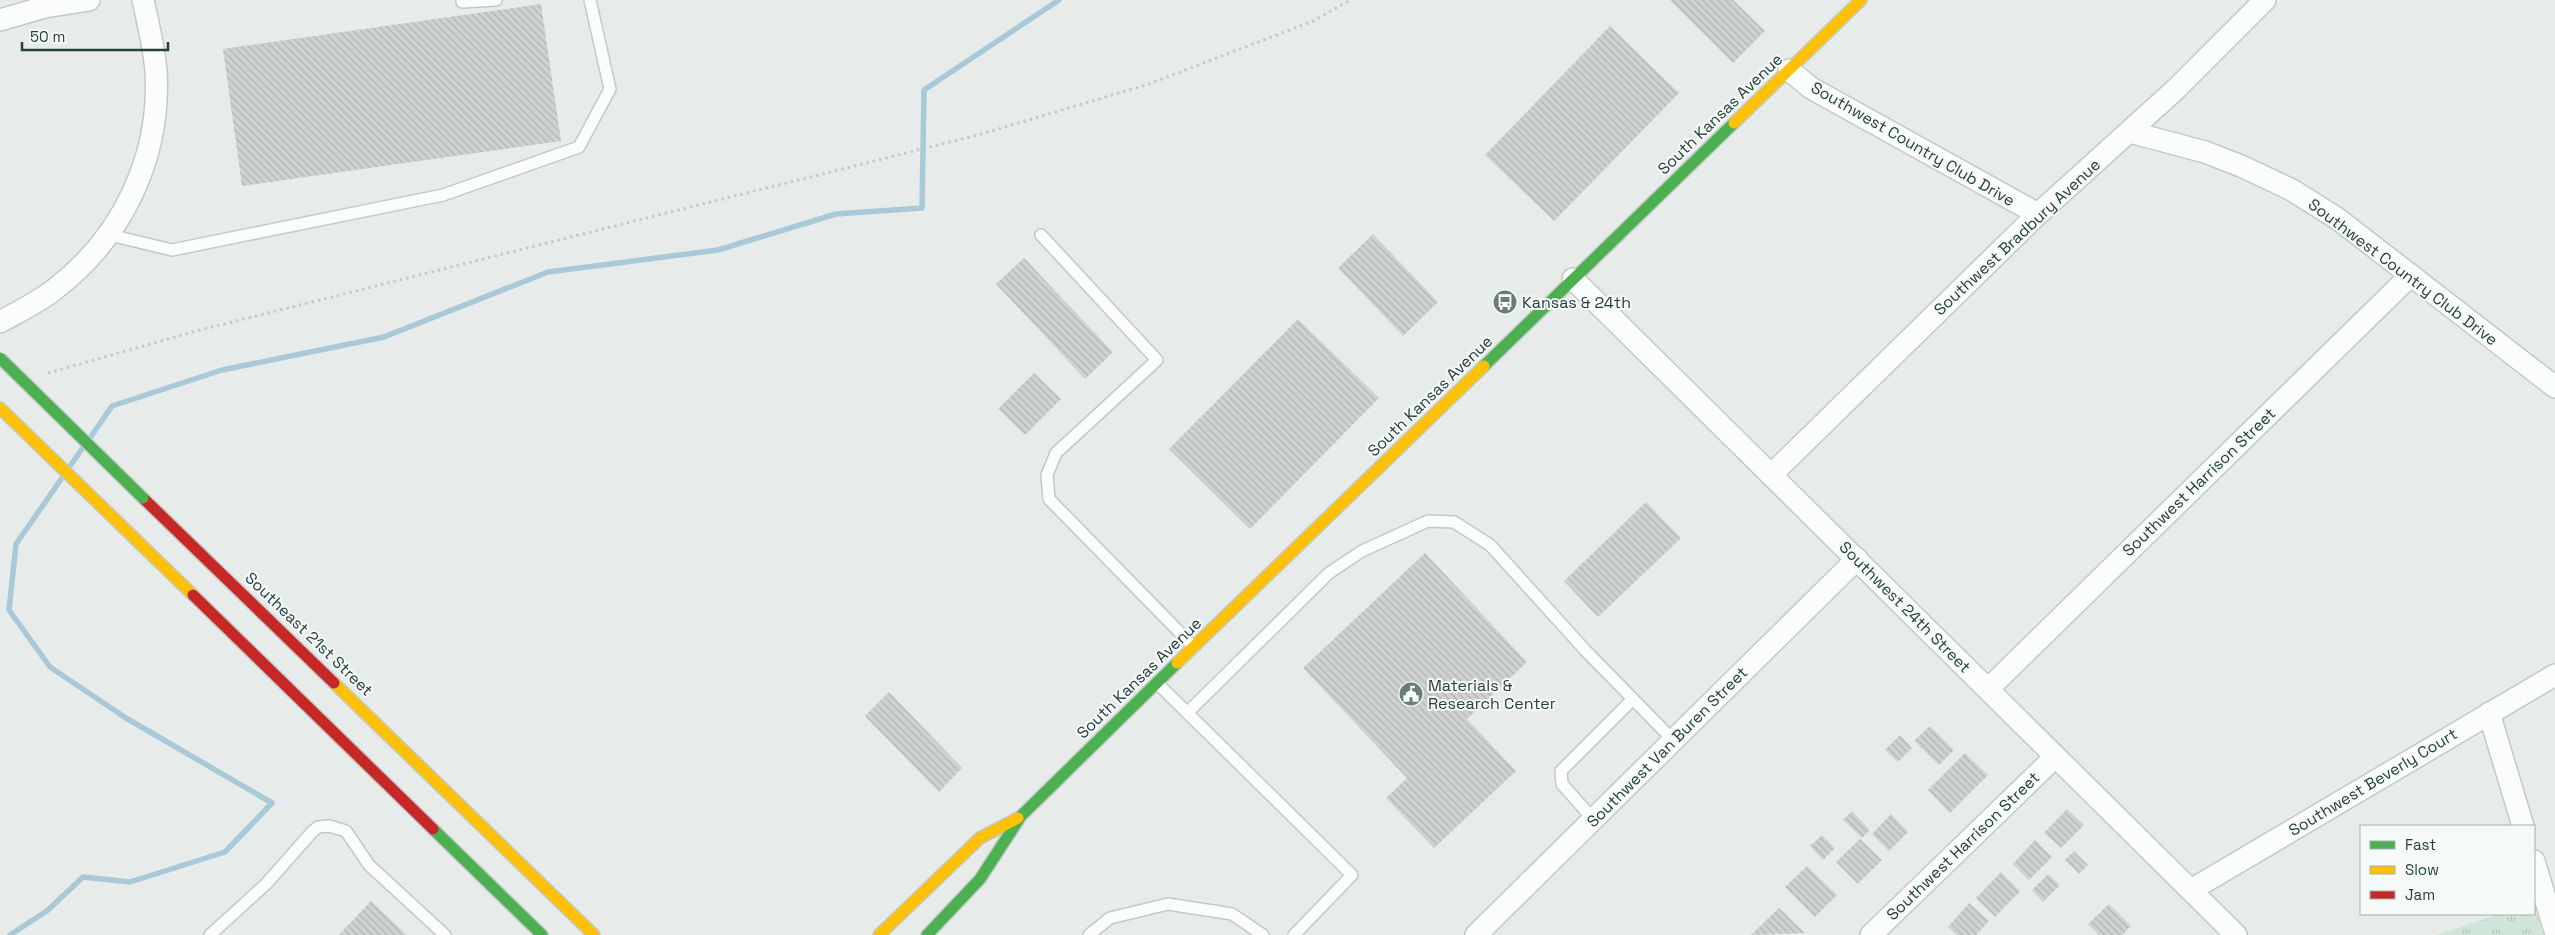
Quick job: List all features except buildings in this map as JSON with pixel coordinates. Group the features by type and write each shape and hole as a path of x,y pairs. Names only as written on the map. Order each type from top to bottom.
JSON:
{"main road":[{"name":"South Kansas Avenue","path":"927,935 980,879 1021,816 1862,0"},
{"name":"Southeast 21st Street","path":"0,358 594,935"},
{"path":"0,408 542,935"},
{"name":"South Kansas Avenue","path":"879,935 980,838 1021,816"}],"street":[{"path":"0,20 45,7 90,0"},
{"path":"0,322 55,289 87,262 110,235 129,203 144,167 153,130 156,105 156,71 144,0"},
{"name":"Southwest Bradbury Avenue","path":"1771,476 2038,214 2130,132 2264,0"},
{"name":"Southwest Country Club Drive","path":"1789,70 1811,88 2038,214"},
{"name":"Southwest Country Club Drive","path":"2130,132 2205,152 2242,166 2292,190 2338,219 2555,387"},
{"name":"Southwest Harrison Street","path":"1988,689 2411,275"},
{"name":"Southwest 24th Street","path":"1573,279 2236,935"},
{"name":"Southwest Van Buren Street","path":"1476,935 1857,559"},
{"name":"Southwest Beverly Court","path":"2191,890 2555,675"},
{"path":"2489,713 2523,825"},
{"name":"Southwest Harrison Street","path":"1871,935 2056,757"},
{"path":"2535,864 2555,931"}],"lane":[{"path":"462,2 496,0"},
{"path":"110,235 172,250 443,195 579,147 610,89 590,0"},
{"path":"1041,235 1157,360 1056,453 1047,476 1050,500 1194,647"},
{"path":"1188,712 1329,573 1362,550 1428,521 1454,522 1490,545 1584,650 1673,740"},
{"path":"1157,683 1352,875 1294,935"},
{"path":"1594,819 1562,784 1560,772 1633,699"},
{"path":"210,935 266,884 318,827 329,826 346,831 368,865 445,935"},
{"path":"1089,935 1110,918 1168,904 1232,914 1263,935"}],"path":[{"path":"43,375 200,330 910,152 1146,85 1313,21 1350,0"}],"green space":[{"path":"2535,907 2543,935 2436,935 2497,915 2535,915"}],"waterway":[{"path":"90,438 112,406 222,370 384,337 548,272 718,250 836,214 922,208 924,90 1059,0"},
{"path":"70,466 82,449"},
{"path":"10,935 48,910 83,877 130,882 225,852 272,803 126,718 50,667 9,610 16,544 62,478"}],"traffic: fast":[{"path":"1484,366 1734,123"},
{"path":"0,358 143,498"},
{"path":"927,935 980,879 1021,816 1177,663"},
{"path":"433,829 542,935"}],"traffic: slow":[{"path":"1734,123 1861,0"},
{"path":"1177,663 1484,366"},
{"path":"0,408 193,595"},
{"path":"334,683 594,935"},
{"path":"879,935 980,838 1018,818"}],"traffic: jam":[{"path":"143,498 334,683"},
{"path":"193,595 433,829"}],"place":[{"name":"Kansas & 24th","path":"1505,302"},
{"name":"Materials & Research Center","path":"1411,694"}]}
